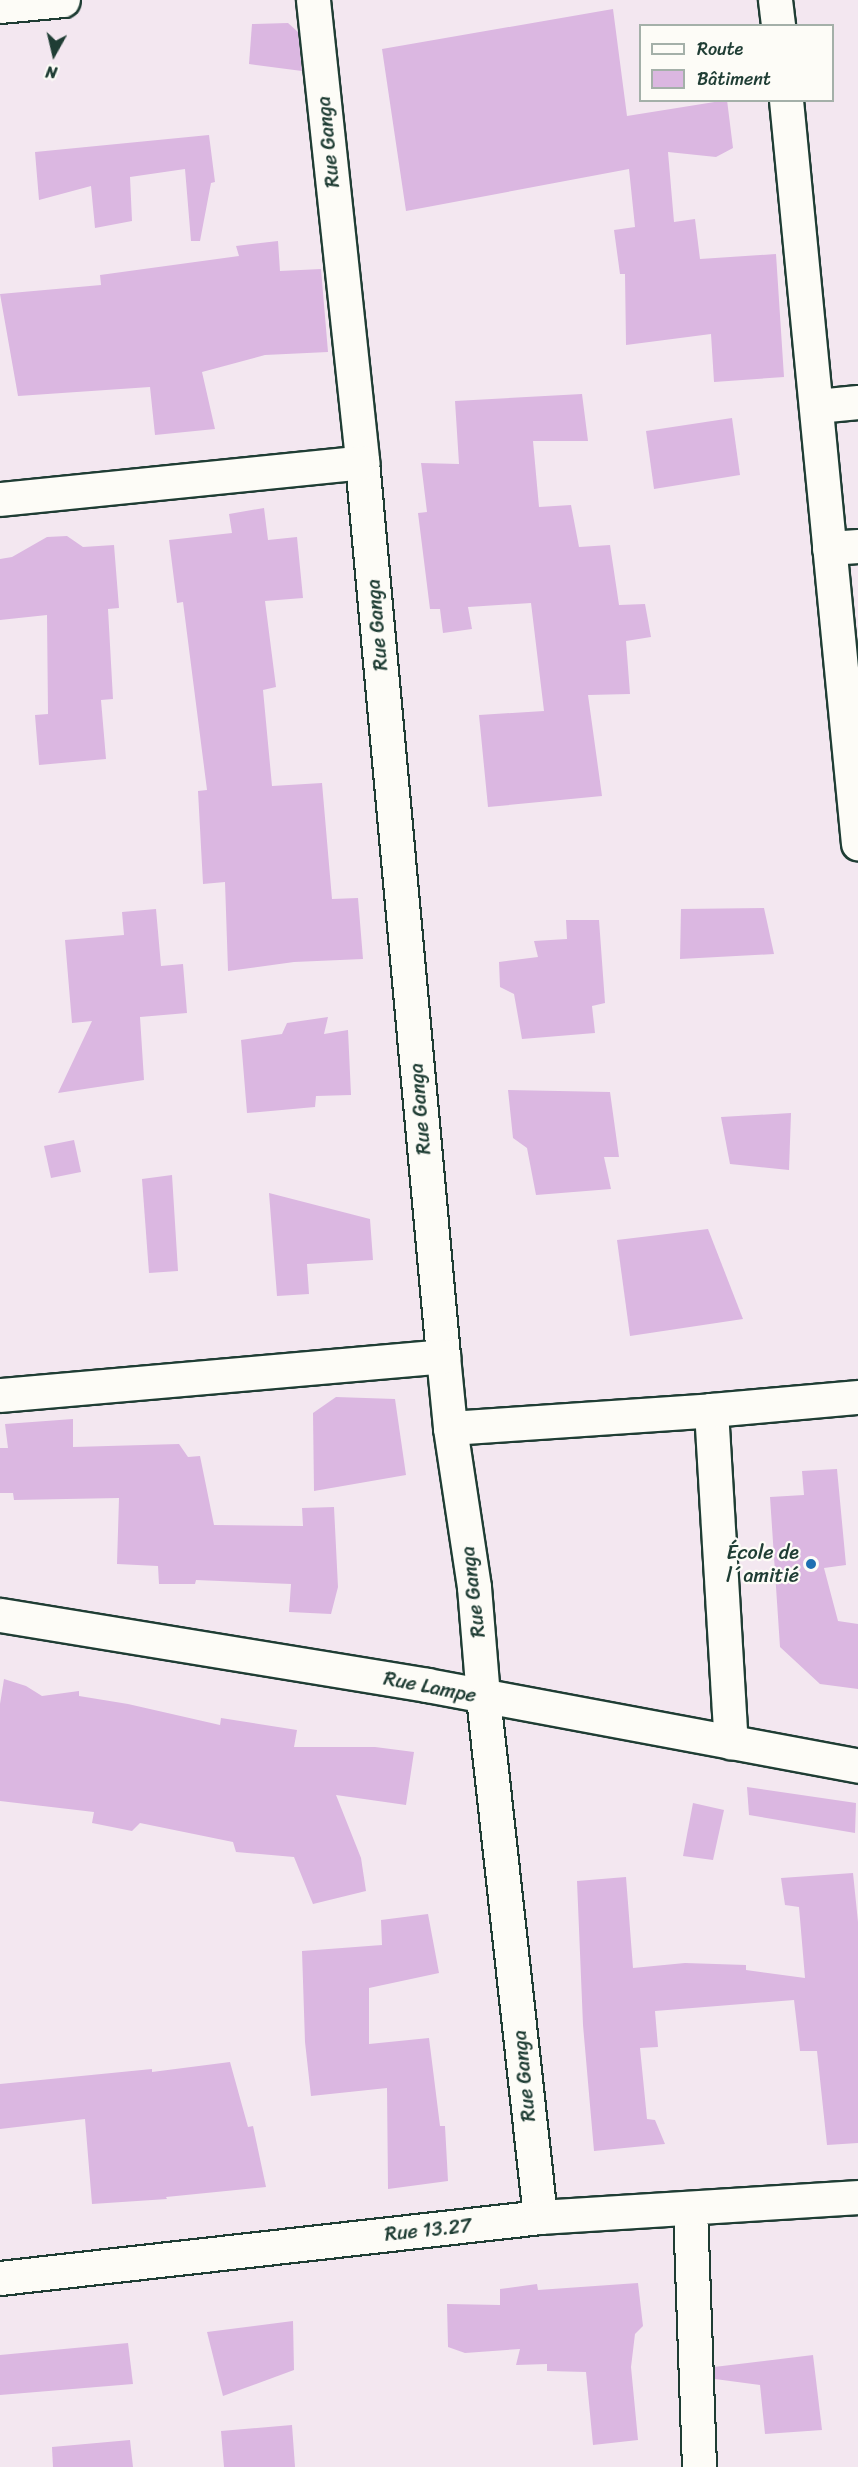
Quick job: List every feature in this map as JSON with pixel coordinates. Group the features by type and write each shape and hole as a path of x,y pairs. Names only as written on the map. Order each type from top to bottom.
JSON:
{"street":[{"path":"0,6 63,0"},
{"name":"Rue Ganga","path":"313,0 362,462 442,1356 450,1428 474,1587 483,1697 540,2217"},
{"path":"775,0 778,24"},
{"path":"786,102 817,406 844,547 858,844"},
{"path":"817,406 858,402"},
{"path":"0,499 362,462"},
{"path":"0,1395 442,1356"},
{"path":"450,1428 711,1410 858,1396"},
{"path":"711,1410 731,1742"},
{"name":"Rue Lampe","path":"0,1615 427,1685 858,1766"},
{"name":"Rue 13.27","path":"0,2278 540,2217 858,2197"},
{"path":"690,2209 699,2467"}],"building":[{"path":"613,9 627,116 727,102 733,148 716,157 668,152 674,222 695,219 700,259 776,254 784,377 714,382 711,334 626,345 625,274 620,274 614,230 635,227 629,169 406,211 382,49"},
{"path":"288,23 298,32 302,71 249,64 252,24"},
{"path":"209,135 215,182 211,183 200,241 191,241 185,169 130,177 132,221 95,228 91,186 39,200 35,152"},
{"path":"278,241 280,271 321,269 328,352 265,355 202,372 215,429 155,435 150,387 18,396 0,294 101,285 100,275 239,256 236,246"},
{"path":"582,394 588,441 533,441 539,507 571,505 579,547 610,545 619,605 645,604 651,637 626,641 630,694 588,695 602,796 488,807 479,715 544,711 531,603 468,607 472,629 443,633 440,609 430,609 418,513 427,512 421,463 459,464 455,401"},
{"path":"732,418 740,475 654,489 646,431"},
{"path":"264,508 268,540 297,537 303,598 265,601 276,687 263,690 272,786 322,783 332,899 358,898 363,959 294,962 228,971 225,882 203,884 198,791 207,790 183,602 177,603 169,540 232,533 229,514"},
{"path":"67,536 83,547 114,545 119,608 108,609 113,699 101,700 106,759 39,765 35,715 48,714 47,615 0,620 0,559 12,557 47,537"},
{"path":"764,908 774,954 680,959 681,909"},
{"path":"156,909 161,966 183,964 187,1013 140,1017 144,1080 58,1093 92,1021 72,1023 65,940 124,935 122,912"},
{"path":"566,920 599,920 605,1003 592,1006 595,1033 522,1039 514,994 500,987 499,962 538,957 534,941 567,939"},
{"path":"328,1017 324,1034 348,1030 351,1095 316,1096 315,1107 247,1113 241,1040 282,1034 287,1023"},
{"path":"508,1090 610,1092 619,1157 604,1157 611,1189 536,1195 527,1148 513,1138"},
{"path":"791,1113 789,1170 730,1164 721,1117"},
{"path":"74,1140 81,1172 51,1178 44,1146"},
{"path":"172,1175 178,1271 149,1273 142,1179"},
{"path":"269,1193 370,1219 373,1260 307,1264 309,1294 277,1296"},
{"path":"708,1229 743,1319 630,1336 617,1240"},
{"path":"336,1397 395,1399 406,1475 314,1491 313,1413"},
{"path":"73,1419 73,1447 179,1444 188,1457 200,1456 214,1525 303,1526 302,1508 334,1507 338,1587 331,1614 289,1612 291,1584 196,1580 195,1584 159,1584 158,1566 117,1564 119,1498 14,1500 13,1493 0,1493 0,1448 8,1448 5,1424"},
{"path":"837,1469 846,1565 824,1568 838,1621 858,1624 858,1689 820,1684 780,1647 770,1497 804,1495 802,1471"},
{"path":"4,1679 26,1686 42,1696 79,1691 79,1696 128,1704 220,1725 221,1718 297,1730 294,1747 375,1747 414,1752 406,1805 336,1795 361,1858 366,1891 313,1904 294,1857 236,1852 233,1842 140,1823 132,1831 92,1823 94,1812 0,1801 0,1704"},
{"path":"747,1787 856,1803 855,1833 749,1815"},
{"path":"693,1803 724,1810 713,1860 683,1856"},
{"path":"853,1873 858,1922 858,2143 827,2145 817,2051 800,2051 794,2000 655,2011 658,2047 640,2048 647,2119 655,2120 665,2144 594,2151 583,2025 577,1881 626,1877 633,1968 685,1963 746,1965 746,1970 805,1978 799,1907 785,1905 781,1878"},
{"path":"428,1914 439,1973 369,1988 369,2044 429,2038 440,2126 445,2126 448,2181 388,2189 387,2088 311,2096 305,2042 302,1951 382,1945 381,1920"},
{"path":"230,2062 248,2127 253,2126 266,2187 166,2197 167,2199 92,2204 85,2119 0,2129 0,2084 152,2069 152,2072"},
{"path":"638,2283 643,2326 635,2334 631,2367 638,2440 593,2445 586,2372 547,2371 547,2364 516,2365 520,2349 465,2353 448,2347 447,2304 500,2305 500,2289 537,2284 538,2290"},
{"path":"293,2321 294,2370 223,2396 207,2332"},
{"path":"128,2343 133,2384 0,2395 0,2355"},
{"path":"813,2355 822,2430 765,2434 760,2385 715,2379 714,2367"},
{"path":"292,2425 295,2467 224,2467 221,2431"},
{"path":"130,2440 133,2467 53,2467 52,2447"}],"place":[{"name":"École de l´amitié","path":"811,1564"}]}
